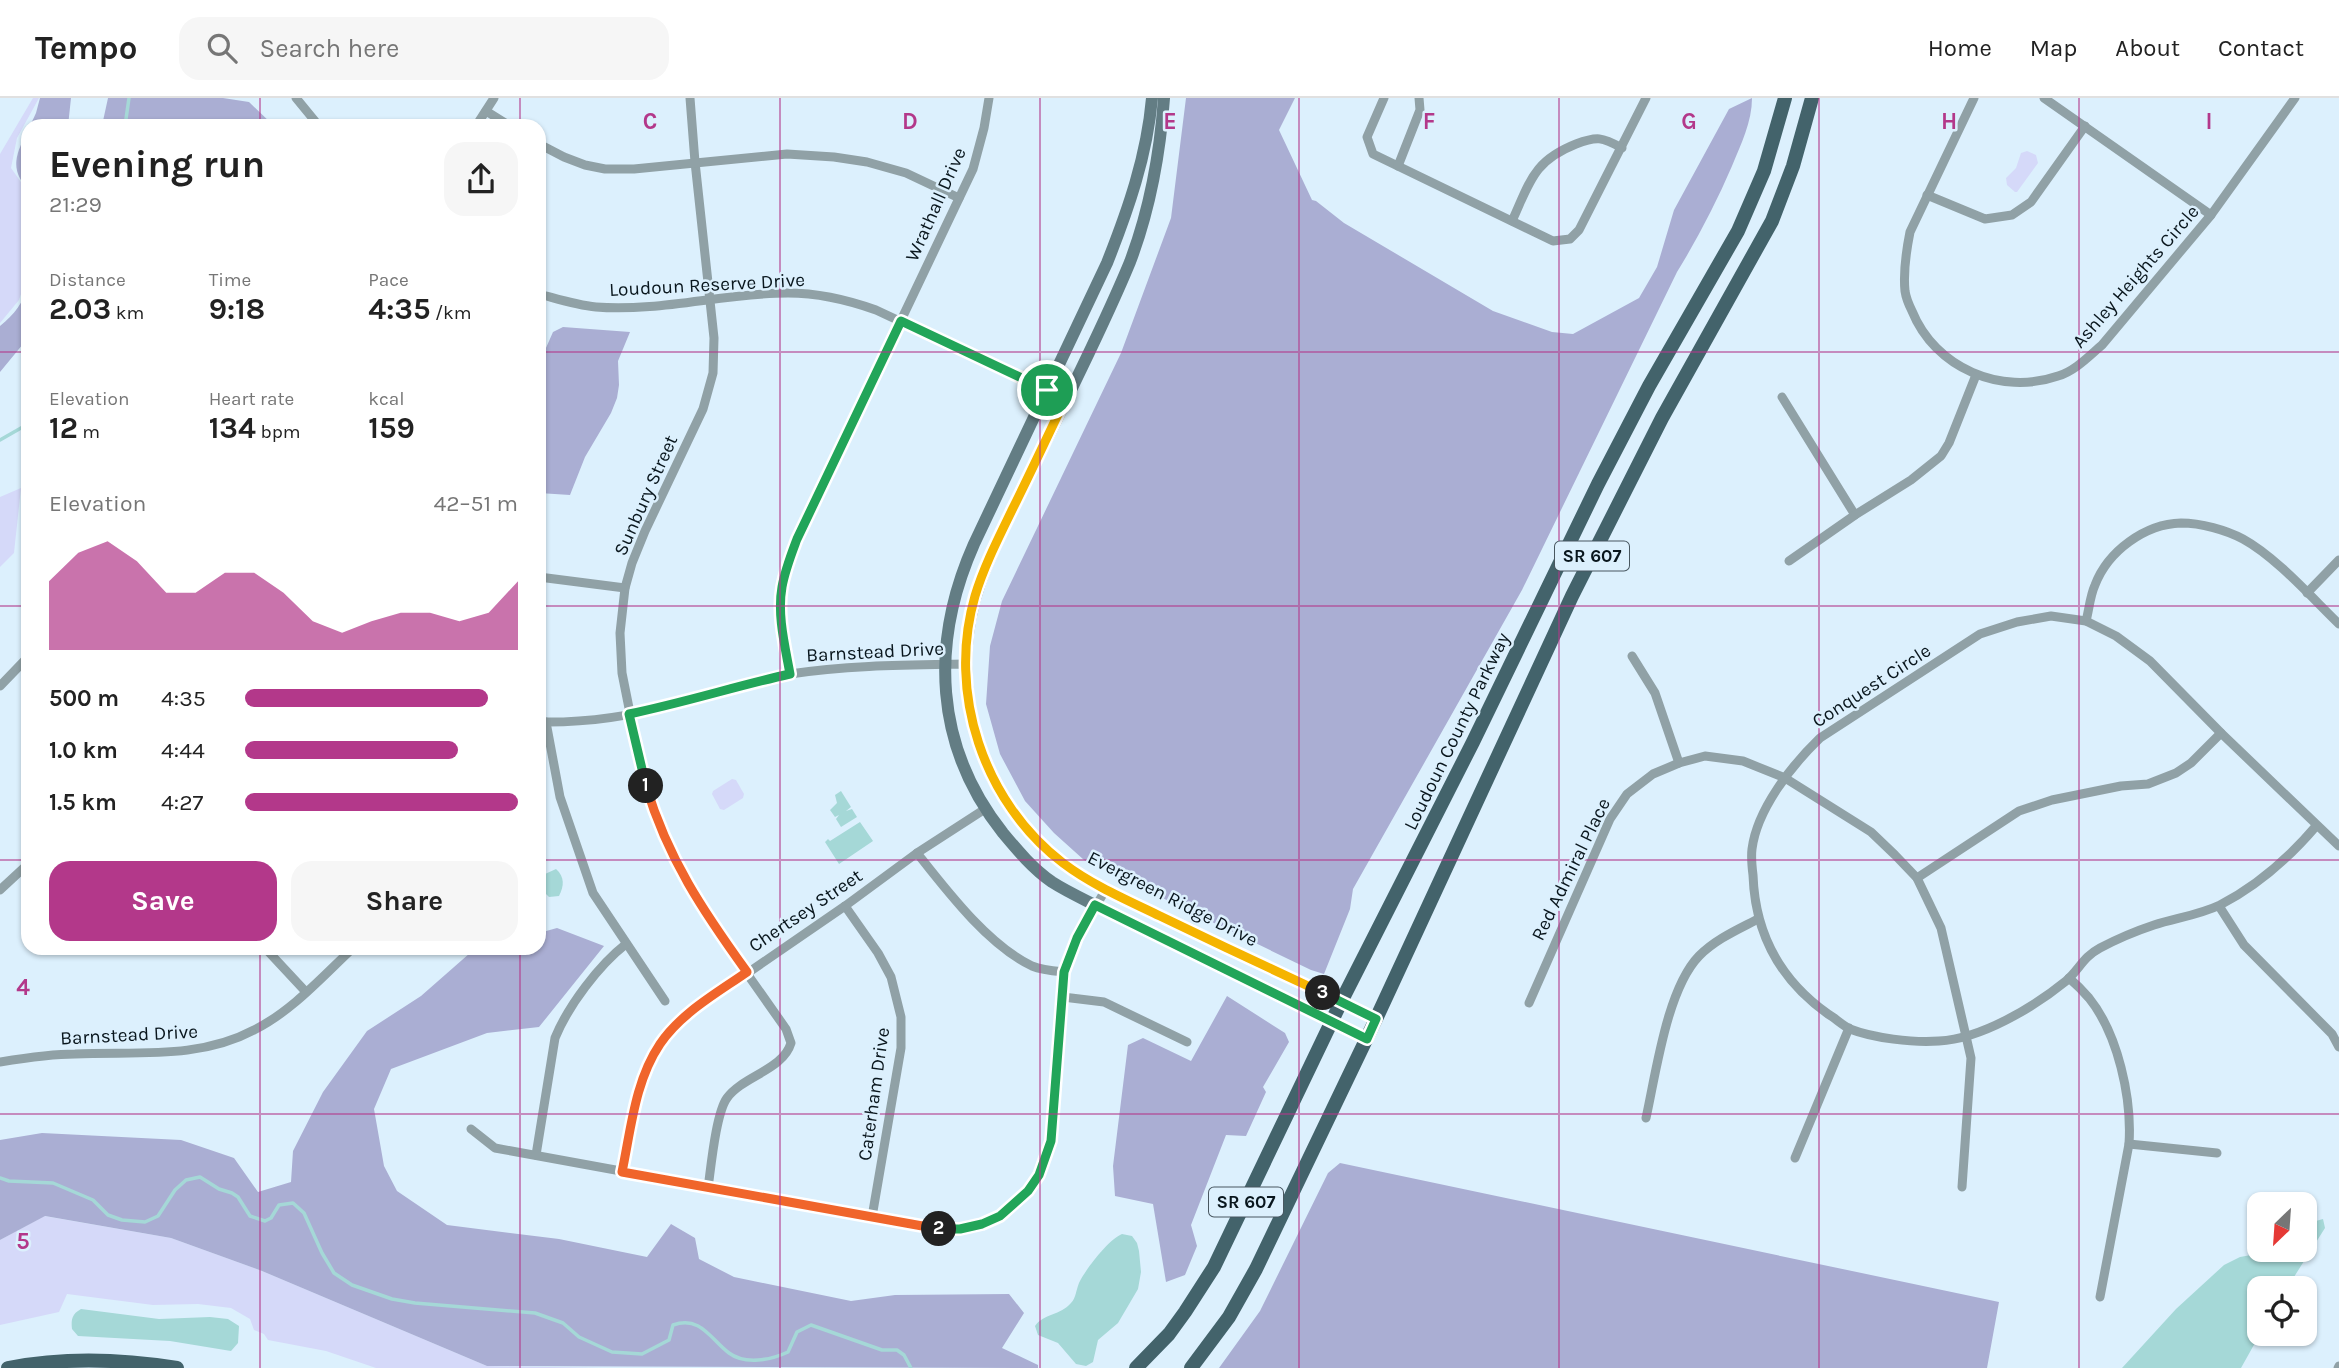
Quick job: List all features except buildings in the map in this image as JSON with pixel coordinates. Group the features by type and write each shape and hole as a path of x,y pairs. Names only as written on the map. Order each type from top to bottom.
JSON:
{"main road":[{"name":"Loudoun County Parkway","path":"1136,1368 1169,1334 1200,1292 1214,1267 1341,1002 1473,742 1598,484 1649,386 1738,231 1764,171 1785,98"},
{"name":"SR 607","path":"1191,1368 1216,1336 1243,1293 1367,1039 1572,596 1662,418 1772,221 1793,166 1812,98"},
{"path":"8,1368 48,1362 110,1360 177,1368"}],"street":[{"path":"296,98 313,119"},
{"path":"481,119 494,98"},
{"name":"Sunbury Street","path":"690,98 714,338 713,373 703,410 645,531 625,588 620,633 622,673 639,763 661,830 703,911 786,1029 791,1043 785,1055 734,1090 723,1105 708,1188"},
{"name":"Wrathall Drive","path":"790,674 781,605 782,587 790,559 797,539 959,198 979,150 989,98"},
{"name":"Evergreen Ridge Drive","path":"1152,98 1135,187 1107,263 962,572 948,620 944,664 947,704 954,737 966,771 985,809 1028,862 1052,881 1095,905 1367,1039"},
{"name":"Evergreen Ridge Drive","path":"1164,98 1157,155 1139,239 1121,285 980,580 970,617 966,664 971,718 992,775 1016,815 1047,849 1083,876 1376,1019"},
{"path":"1384,98 1367,137 1373,154 1553,241 1570,239 1579,230 1646,98"},
{"path":"1398,166 1420,110 1419,98"},
{"name":"Ashley Heights Circle","path":"1974,98 1910,233 1904,274 1905,294 1916,322 1932,344 1953,362 1976,375 2000,382 2025,383 2061,376 2083,362 2102,345 2211,215 2290,100"},
{"path":"2044,98 2211,215"},
{"path":"486,111 499,119"},
{"path":"1927,195 1985,219 2011,215 2031,202 2085,126"},
{"path":"1512,221 1533,177 1556,152 1593,137 1605,139 1622,148"},
{"path":"546,148 564,157 605,169 634,169 787,154 834,157 867,162 906,173 959,198"},
{"name":"Loudoun Reserve Drive","path":"546,296 597,307 788,293 848,300 901,321 1066,398"},
{"path":"1790,561 1855,515 1912,480 1941,456 1949,443 1976,375"},
{"path":"1782,397 1855,515"},
{"path":"2087,621 2094,585 2110,558 2132,540 2158,527 2183,523 2219,530 2244,540 2272,561 2339,624"},
{"path":"2307,593 2339,560"},
{"path":"546,578 625,588"},
{"name":"Conquest Circle","path":"2317,825 2293,853 2266,876 2219,906 2154,925 2098,949 2049,994 1993,1026 1965,1037 1938,1041 1881,1037 1849,1028 1805,997 1785,974 1758,919 1752,849 1760,821 1799,759 1820,738 1980,634 2017,622 2052,617 2087,621 2116,636 2150,660 2221,733 2339,846"},
{"path":"1632,656 1655,694 1679,763"},
{"path":"0,685 21,664"},
{"name":"Barnstead Drive","path":"546,722 629,714 674,705 738,685 790,674 863,667 966,664"},
{"path":"1917,878 2019,811 2052,800 2122,786 2148,784 2176,773 2191,764 2221,733"},
{"path":"546,739 560,797 593,893 665,1001"},
{"name":"Red Admiral Place","path":"1529,1003 1610,819 1627,793 1653,774 1705,756 1743,761 1785,778 1871,832 1917,878 1941,928 1971,1058 1962,1187"},
{"name":"Chertsey Street","path":"622,1172 640,1085 649,1062 662,1041 688,1014 917,853 985,809"},
{"path":"917,853 965,912 1007,949 1034,967 1064,972"},
{"path":"0,890 21,870"},
{"path":"471,1129 495,1147 708,1188 926,1227 960,1229 982,1224 1000,1216 1028,1191 1042,1167 1051,1141 1064,972 1077,938 1106,889"},
{"name":"Caterham Drive","path":"845,906 891,976 901,1017 901,1048 872,1217"},
{"path":"2219,906 2244,944 2332,1034 2339,1047"},
{"path":"1646,1118 1671,1008 1684,978 1698,957 1721,938 1758,919"},
{"path":"536,1154 555,1038 560,1025 599,970 626,943"},
{"path":"272,955 306,992"},
{"name":"Barnstead Drive","path":"0,1062 74,1054 174,1053 218,1044 254,1031 285,1010 346,955"},
{"path":"2069,978 2089,997 2101,1017 2118,1058 2128,1096 2131,1122 2100,1297"},
{"path":"1063,997 1104,1002 1187,1042"},
{"path":"1795,1158 1849,1028"},
{"path":"2129,1144 2217,1153"}],"shaded area":[{"path":"33,98 39,98 27,119 21,119 21,131 11,168 21,182 21,294 0,323 0,154"},
{"path":"40,98 71,98 69,119 33,119"},
{"path":"108,98 223,98 249,102 267,119 103,119"},
{"path":"1186,98 1295,98 1279,130 1312,200 1344,223 1493,311 1552,332 1573,334 1639,298 1657,267 1674,210 1729,109 1752,98 1745,133 1713,207 1677,272 1522,590 1353,889 1350,909 1324,974 1084,860 1054,833 1025,801 1000,754 986,704 990,646 1002,601 1121,353 1171,218"},
{"path":"21,144 21,180 16,168"},
{"path":"2027,151 2036,155 2038,163 2015,192 2007,185 2006,178 2016,168 2021,153"},
{"path":"21,302 21,346 0,372 0,326"},
{"path":"563,327 630,332 618,361 617,398 585,457 570,495 546,493 546,348 553,332"},
{"path":"21,488 14,553 0,567 0,497"},
{"path":"732,779 736,780 744,794 743,798 724,810 720,809 713,791"},
{"path":"841,791 851,807 846,811 852,809 857,817 841,827 836,819 839,815 835,817 830,810 837,803 835,795"},
{"path":"860,822 873,841 839,864 825,842"},
{"path":"556,869 559,872 563,882 559,896 549,897 546,894 546,874"},
{"path":"557,928 604,946 539,1027 487,1033 391,1069 374,1109 384,1166 397,1191 447,1225 559,1239 647,1257 671,1224 695,1238 699,1259 734,1277 851,1301 895,1295 1009,1294 1024,1313 1002,1348 1038,1365 1038,1368 487,1366 262,1271 171,1238 45,1216 0,1240 0,1140 42,1133 181,1140 234,1158 258,1192 291,1182 293,1151 323,1092 367,1031 421,996 468,955 546,955 546,931"},
{"path":"1227,996 1285,1033 1289,1042 1263,1087 1266,1092 1246,1136 1226,1135 1191,1225 1197,1246 1185,1275 1166,1282 1153,1204 1115,1196 1113,1166 1128,1045 1143,1038 1191,1061"},
{"path":"1340,1163 1999,1302 1987,1368 1219,1368 1260,1311 1328,1173"},
{"path":"44,1216 171,1238 262,1271 487,1366 602,1368 376,1368 326,1351 268,1340 264,1334 254,1330 250,1319 231,1308 198,1304 153,1305 67,1294 59,1312 0,1325 0,1240"},
{"path":"2323,1219 2325,1228 2317,1241 2317,1221"},
{"path":"1122,1234 1132,1236 1137,1243 1141,1272 1138,1289 1118,1323 1098,1340 1093,1362 1086,1366 1076,1364 1058,1343 1038,1335 1035,1326 1071,1303 1079,1283 1092,1263 1104,1248"},
{"path":"2247,1256 2247,1262 2303,1262 2295,1276 2247,1276 2247,1346 2253,1346 2241,1368 2122,1368 2176,1309 2224,1265"},
{"path":"81,1309 159,1319 228,1319 239,1326 238,1343 231,1351 170,1341 78,1336 72,1329 72,1322 74,1315"}],"waterway":[{"path":"126,119 129,98"},
{"path":"0,440 21,428"},
{"path":"0,1178 9,1181 53,1183 93,1200 108,1215 122,1220 145,1222 158,1216 175,1190 186,1180 200,1177 238,1197 250,1216 265,1221 271,1218 279,1205 293,1203 304,1213 334,1273 352,1285 392,1299 415,1303 535,1313 563,1323 579,1337 612,1352 642,1354 669,1340 673,1325 691,1323 705,1330 735,1357 766,1359 788,1352 797,1332 811,1325 882,1350 897,1350 904,1355 911,1368"}],"route":[{"path":"901,321 1047,390 1066,398 980,580 970,617 967,689 971,718 985,761 1016,815 1063,863 1106,889 1376,1019 1367,1039 1095,905 1077,938 1064,972 1051,1141 1046,1159 1028,1191 1000,1216 960,1229 938,1229 622,1172 640,1085 649,1062 662,1041 688,1014 747,972 703,911 661,830 639,763 629,714 674,705 738,685 790,674 781,605 782,587 790,559 797,539 901,321"}]}
